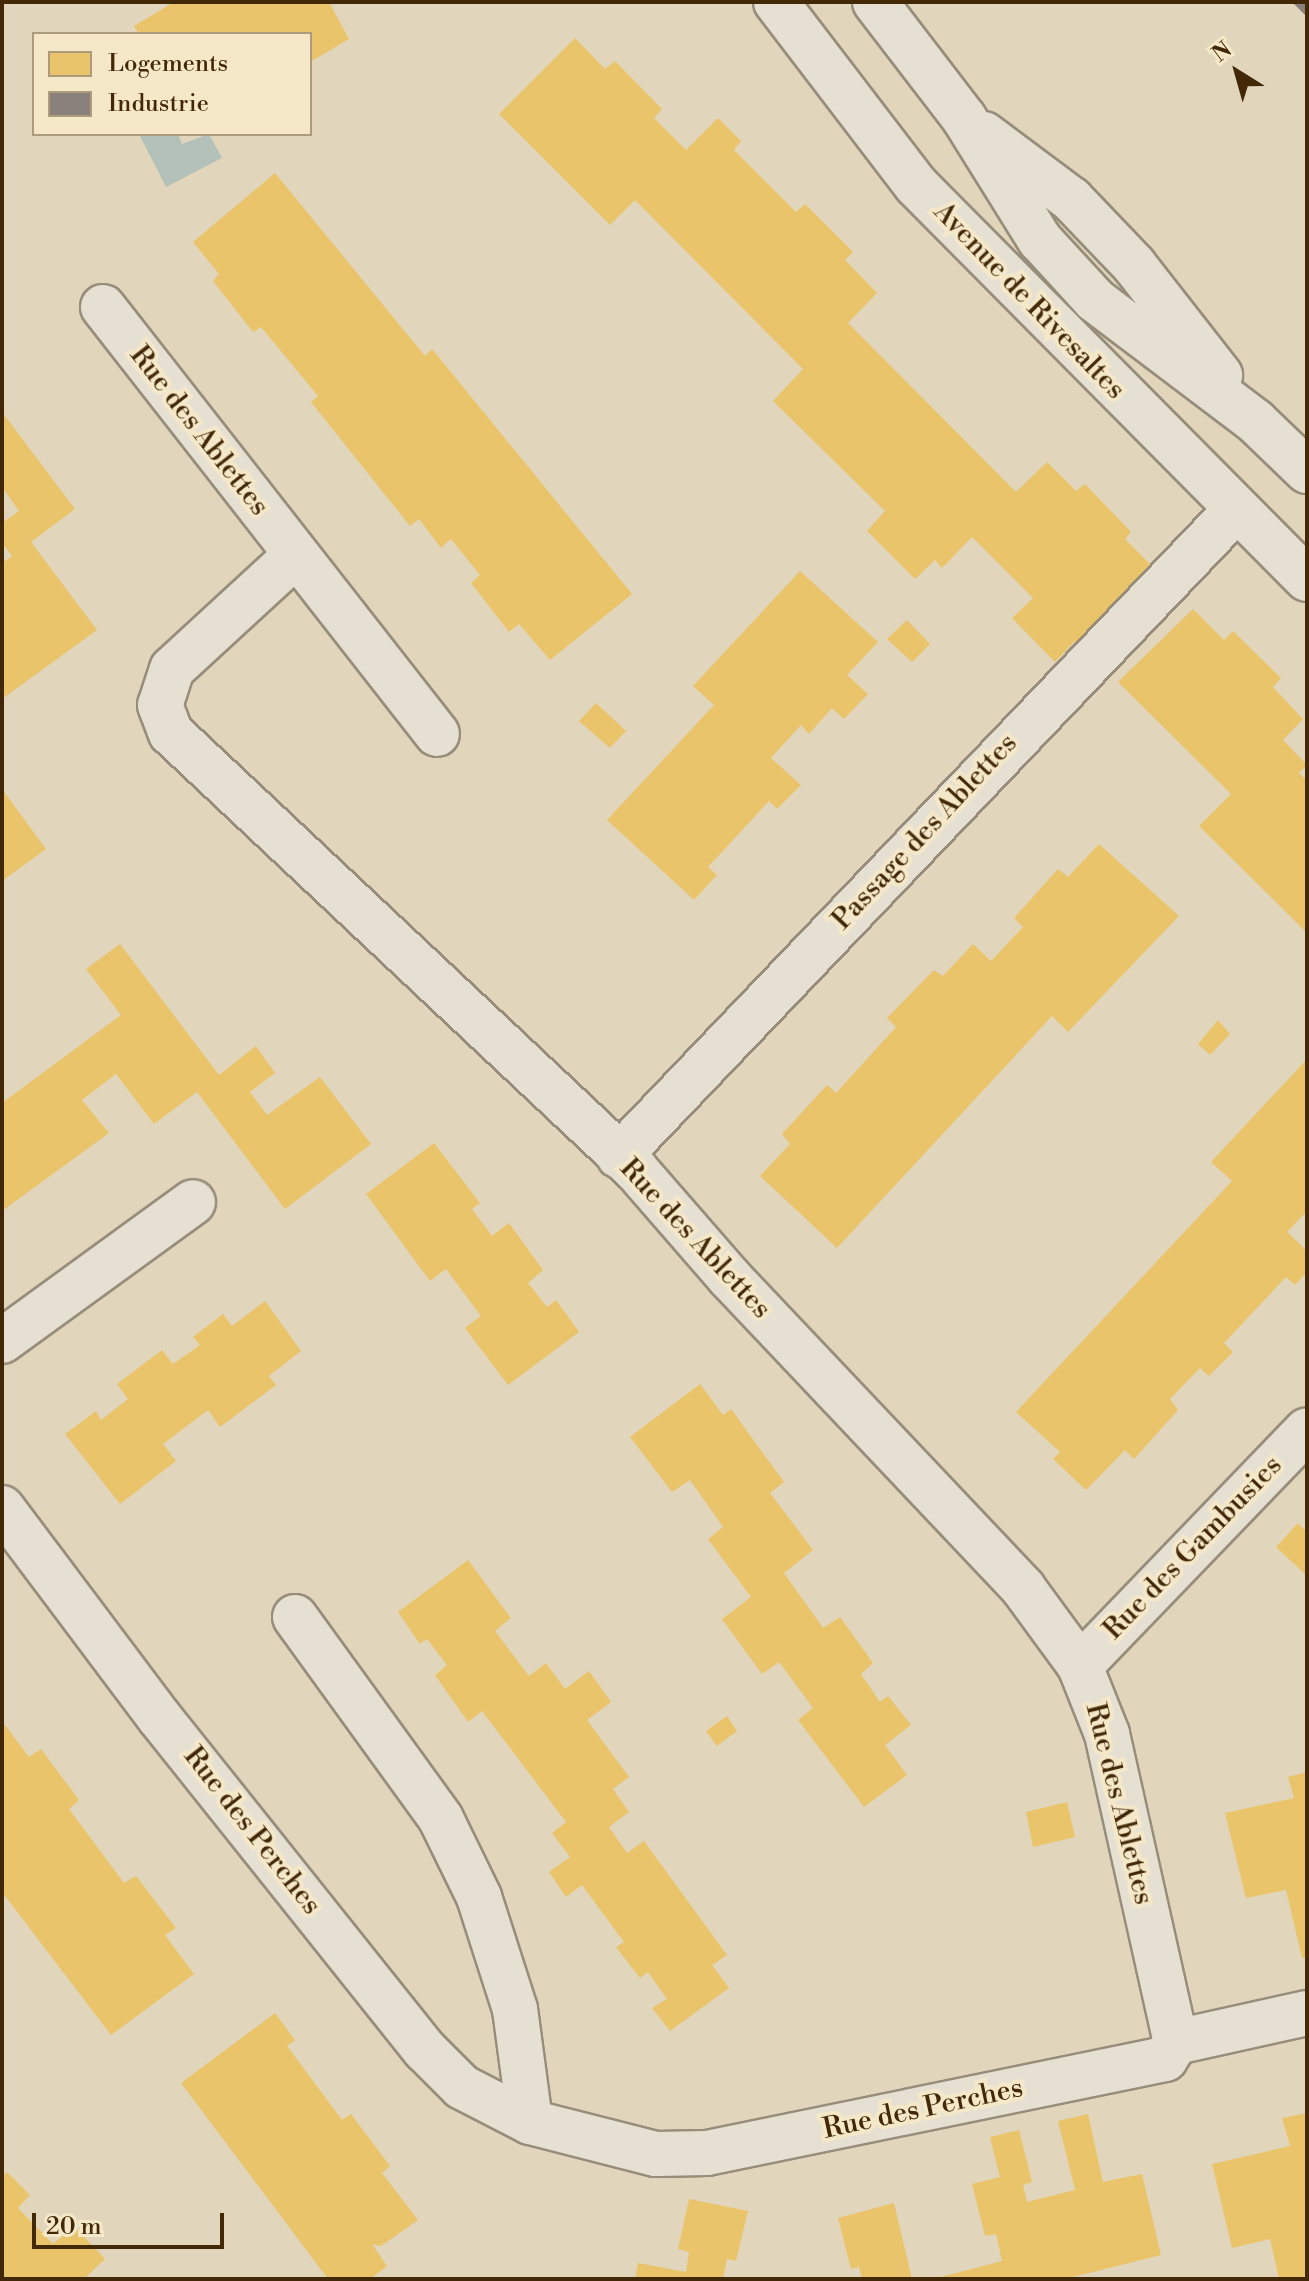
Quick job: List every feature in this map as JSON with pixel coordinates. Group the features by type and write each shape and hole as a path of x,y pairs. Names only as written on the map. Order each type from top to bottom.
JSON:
{"street":[{"name":"Avenue de Rivesaltes","path":"776,2 916,185 1235,511 1307,579"},
{"name":"Avenue de Rivesaltes","path":"875,2 964,118 1040,240 1095,300 1255,421 1307,471"},
{"name":"Rue des Ablettes","path":"103,307 437,734"},
{"name":"Passage des Ablettes","path":"619,1156 992,760 1235,511"},
{"name":"Rue des Ablettes","path":"296,555 172,669 160,705 171,733 619,1156 1023,1588 1080,1666 1107,1734 1176,2042"},
{"path":"2,1341 193,1202"},
{"name":"Rue des Gambusies","path":"1080,1666 1307,1430"},
{"name":"Rue des Perches","path":"2,1508 159,1717 425,2050 462,2087 530,2122 656,2154 707,2153 1165,2059 1176,2042 1307,2013"},
{"path":"295,1617 441,1819 479,1897 515,2009 530,2122"}],"shaded area":[{"path":"140,136 179,136 182,144 210,136 222,158 166,187"}],"building: Logements":[{"path":"174,2 329,2 349,39 312,61 312,32 138,32 134,26"},
{"path":"575,38 605,69 615,61 662,109 654,118 686,150 718,118 741,141 734,150 796,212 805,204 853,252 845,260 877,293 848,323 1016,492 1047,462 1076,491 1085,484 1131,532 1125,539 1158,572 1081,649 1075,641 1055,662 1012,618 1033,598 972,537 942,568 935,560 915,579 867,531 885,511 773,401 803,369 635,200 610,225 499,114"},
{"path":"275,173 425,356 432,349 632,594 550,660 519,624 509,632 471,583 480,575 451,539 441,548 419,519 410,526 311,402 318,396 261,327 253,332 213,281 219,274 193,242"},
{"path":"2,412 75,509 31,542 97,630 2,699 2,563 12,556 2,543 2,523 19,511 2,487"},
{"path":"800,571 878,642 847,675 868,694 844,719 832,708 809,734 801,725 771,758 801,785 777,809 769,801 708,867 717,875 694,900 607,820 714,705 693,686"},
{"path":"1193,609 1224,640 1233,631 1281,678 1273,687 1303,719 1283,740 1307,765 1299,773 1307,781 1307,933 1199,826 1231,794 1118,682"},
{"path":"907,620 930,644 912,662 887,639"},
{"path":"596,703 626,731 610,748 579,721"},
{"path":"2,789 46,849 2,881"},
{"path":"1099,844 1179,916 1068,1032 1052,1016 837,1248 760,1176 790,1144 782,1134 827,1085 836,1093 896,1027 887,1018 934,970 943,976 973,944 991,961 1023,927 1014,918 1058,869 1068,877"},
{"path":"120,944 219,1075 256,1046 275,1073 250,1092 267,1115 320,1077 371,1144 285,1209 197,1092 154,1124 116,1074 82,1100 109,1133 2,1211 2,1103 121,1015 86,969"},
{"path":"1218,1020 1230,1034 1210,1055 1198,1044"},
{"path":"1307,1059 1307,1211 1287,1232 1307,1251 1307,1272 1295,1285 1286,1277 1224,1343 1233,1352 1209,1376 1200,1368 1170,1399 1178,1410 1134,1459 1125,1450 1086,1490 1053,1459 1060,1452 1016,1412 1232,1181 1211,1162"},
{"path":"434,1143 480,1203 472,1209 492,1236 509,1223 543,1270 528,1283 547,1307 556,1300 579,1332 508,1385 465,1328 481,1316 446,1269 430,1281 366,1194"},
{"path":"265,1301 301,1351 269,1376 276,1385 220,1427 208,1410 163,1444 176,1461 120,1504 65,1434 96,1411 101,1420 128,1399 117,1384 162,1350 173,1364 200,1345 193,1337 223,1314 232,1326"},
{"path":"700,1384 723,1415 731,1409 784,1482 770,1493 813,1550 784,1573 823,1628 840,1617 873,1663 861,1674 880,1702 888,1696 911,1725 885,1745 907,1775 864,1807 798,1720 813,1708 779,1662 762,1674 722,1619 751,1597 708,1539 723,1527 690,1480 672,1492 630,1437"},
{"path":"1298,1523 1307,1532 1307,1576 1276,1547"},
{"path":"468,1560 511,1618 495,1631 529,1676 546,1663 565,1689 589,1671 611,1702 587,1720 629,1777 613,1789 629,1812 609,1827 627,1853 644,1841 727,1955 712,1965 729,1988 670,2031 652,2008 667,1999 648,1972 640,1978 616,1947 624,1942 582,1885 566,1897 549,1872 570,1857 552,1833 566,1822 482,1711 468,1722 435,1675 447,1665 427,1639 420,1644 398,1612"},
{"path":"727,1716 737,1731 717,1746 706,1731"},
{"path":"2,1721 29,1757 41,1749 79,1800 69,1809 124,1883 136,1876 176,1928 165,1935 194,1974 111,2035 2,1892"},
{"path":"1307,1772 1307,1957 1302,1958 1286,1890 1246,1898 1225,1813 1294,1798 1288,1777"},
{"path":"1067,1802 1075,1837 1033,1847 1026,1812"},
{"path":"275,2013 295,2040 287,2046 342,2120 351,2114 390,2166 382,2173 418,2220 381,2246 372,2244 387,2266 370,2279 328,2279 181,2083"},
{"path":"1307,2113 1307,2279 1279,2279 1270,2239 1232,2248 1212,2164 1290,2146 1282,2118"},
{"path":"1088,2114 1103,2182 1142,2174 1161,2255 1065,2279 933,2279 1002,2261 996,2234 985,2236 972,2184 1000,2177 990,2137 1019,2130 1032,2182 1023,2185 1027,2202 1075,2190 1058,2121"},
{"path":"7,2172 30,2195 18,2208 53,2244 74,2226 105,2259 84,2279 2,2279 2,2177"},
{"path":"689,2199 748,2211 736,2261 727,2259 723,2279 635,2279 638,2263 686,2272 689,2252 678,2249"},
{"path":"894,2203 912,2279 862,2279 859,2267 851,2269 838,2218"}],"building: Industrie":[{"path":"1292,2 1307,2 1307,17"}]}
